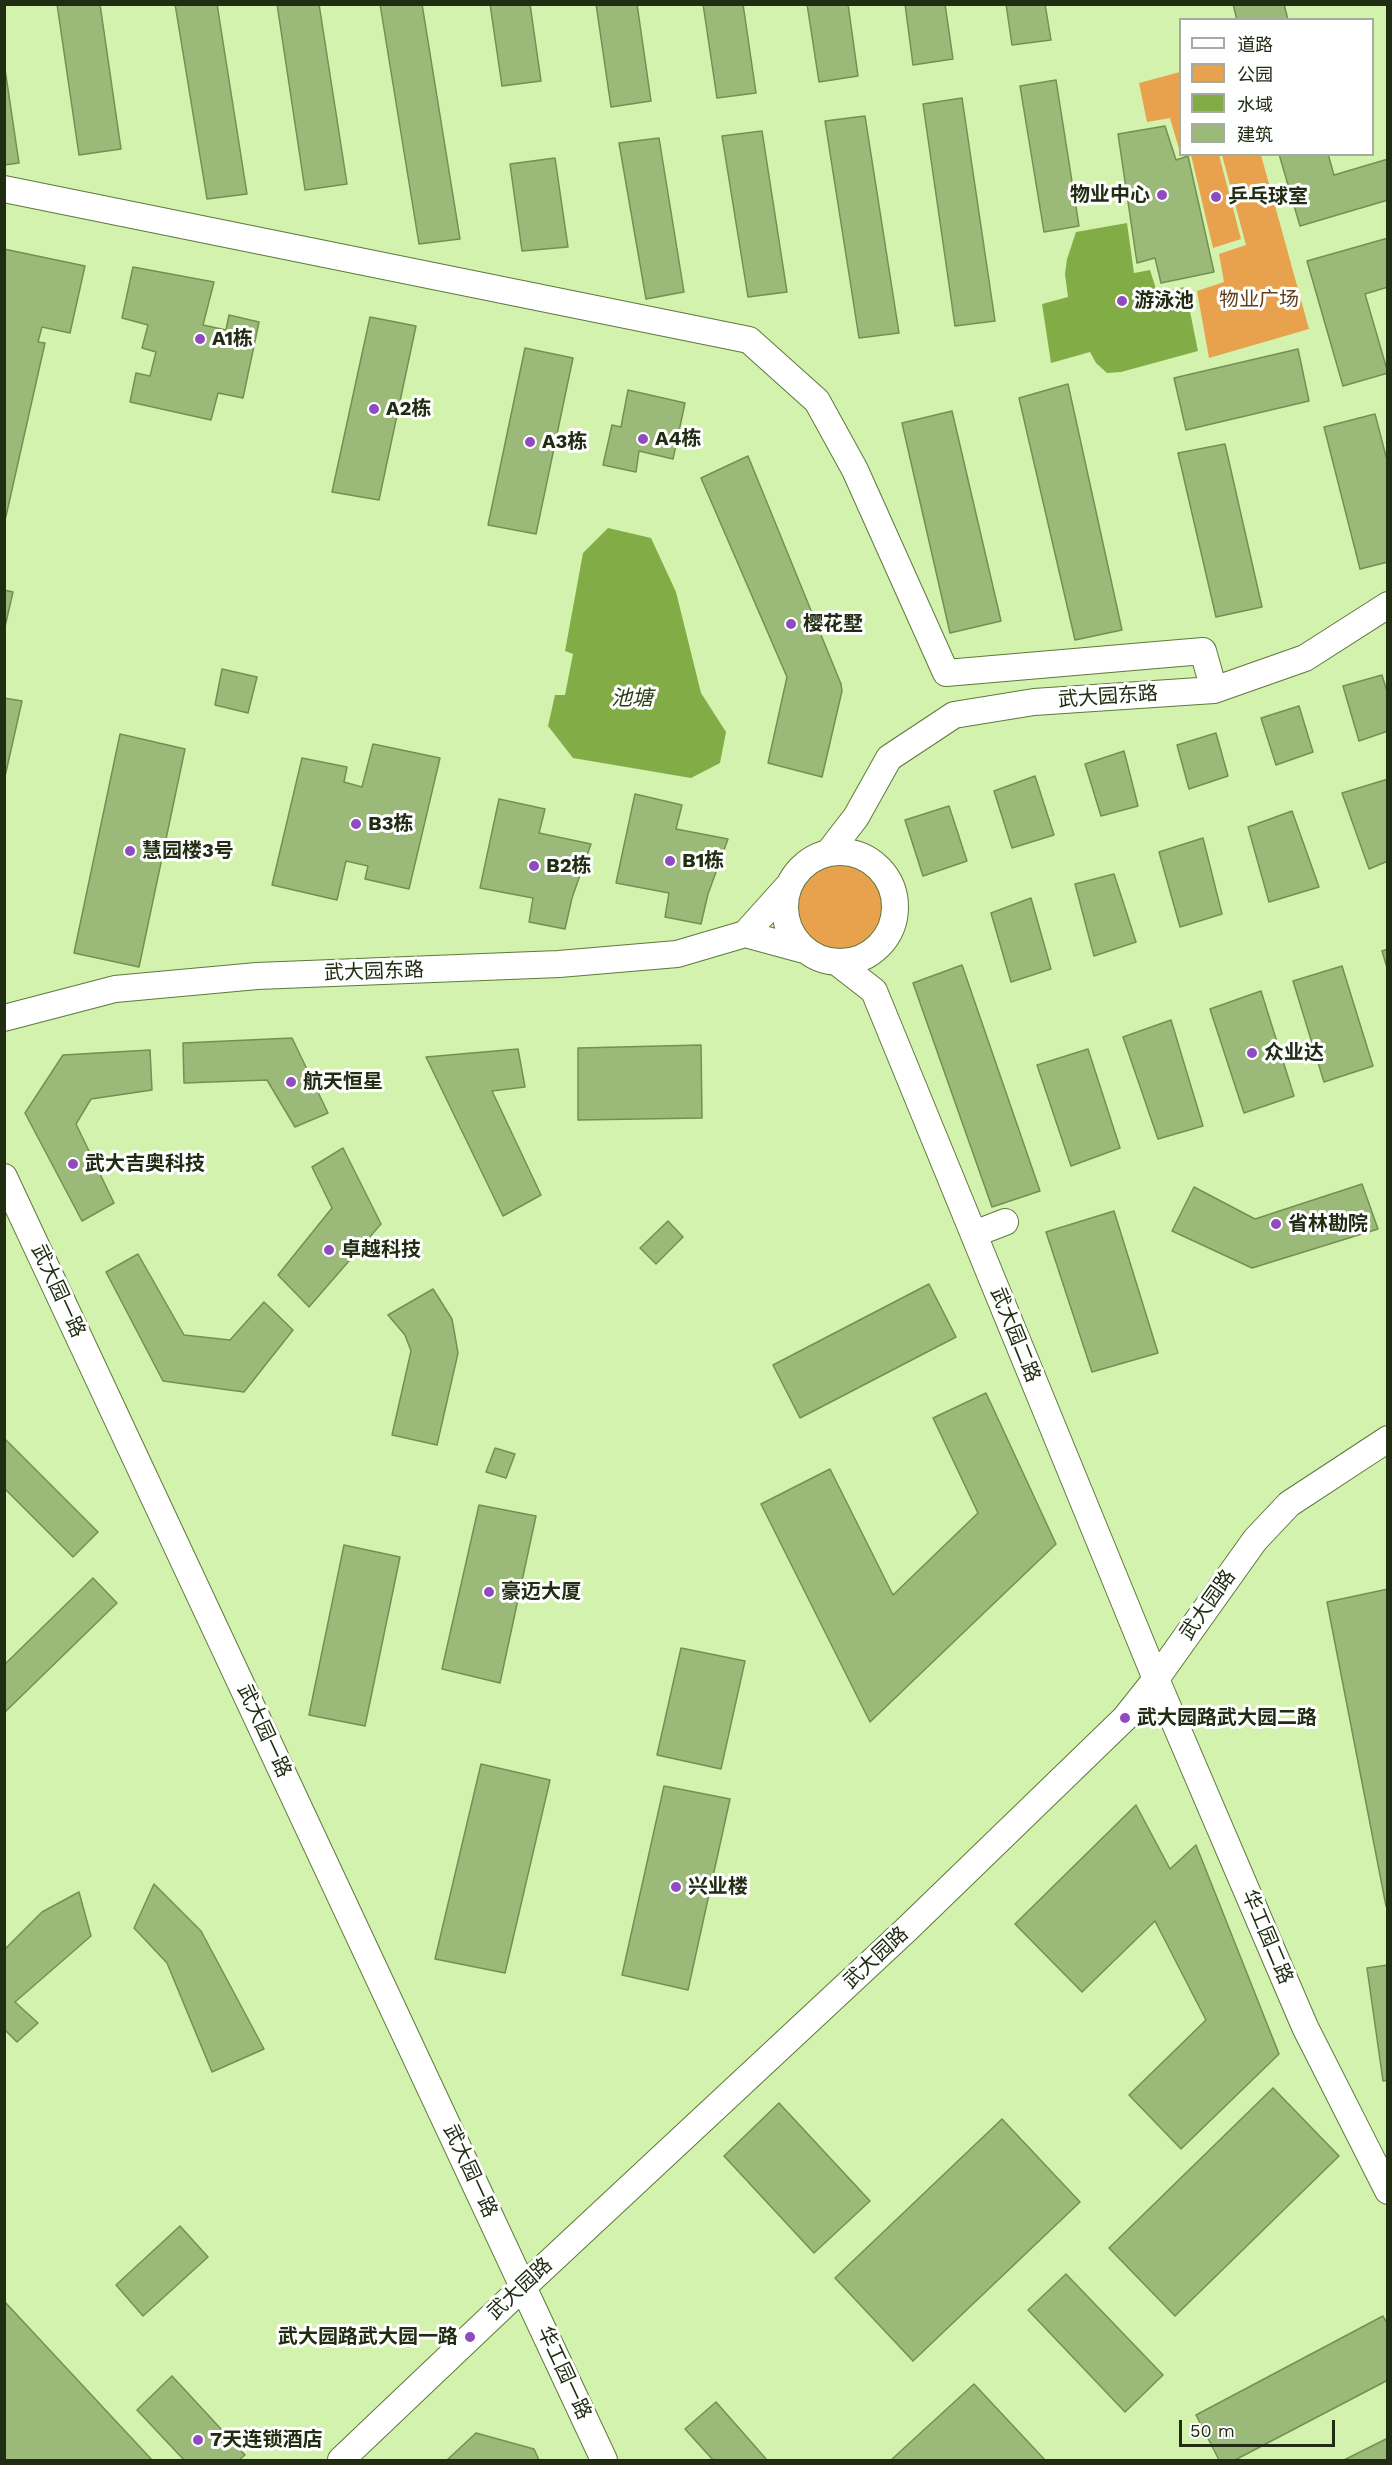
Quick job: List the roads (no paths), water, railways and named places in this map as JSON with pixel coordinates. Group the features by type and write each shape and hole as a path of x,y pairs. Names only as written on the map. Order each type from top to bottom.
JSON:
{"street":[{"path":"4,189 749,340 817,400 855,470 946,673 1203,651 1214,690"},
{"name":"武大园东路","path":"829,852 856,817 889,758 954,715 1034,702 1214,690 1305,658 1388,605"},
{"path":"838,963 874,991 886,938 894,921 895,902 891,884 856,817"},
{"path":"881,868 866,857 848,852 829,852 812,858 799,869 789,885 745,934 804,950 820,959 838,963 857,960 873,952 886,938"},
{"path":"789,885 784,902 785,920 792,936 804,950"},
{"name":"武大园东路","path":"4,1018 115,988 257,976 559,964 677,954 745,934"},
{"name":"武大园二路","path":"874,991 1156,1679"},
{"name":"武大园一路","path":"4,1177 524,2286"},
{"path":"974,1234 1005,1222"},
{"name":"武大园路","path":"341,2460 915,1921 1125,1718 1156,1679 1229,1575 1262,1533 1289,1504 1388,1439"},
{"name":"华工园二路","path":"1156,1679 1305,2027 1388,2191"},
{"name":"华工园一路","path":"524,2286 604,2460"}],"water":[{"name":"游泳池","path":"1127,223 1134,273 1150,270 1157,292 1185,287 1198,351 1121,372 1107,373 1096,363 1090,352 1051,363 1042,304 1068,297 1065,274 1067,259 1076,232"},
{"name":"池塘","path":"608,528 651,538 676,592 701,693 726,732 720,763 691,778 573,758 548,726 555,695 565,695 573,654 565,651 583,553"}],"place":[{"name":"物业中心","path":"1162,195"},
{"name":"乒乓球室","path":"1216,197"},
{"name":"游泳池","path":"1122,301"},
{"name":"A1栋","path":"200,339"},
{"name":"A2栋","path":"374,409"},
{"name":"A4栋","path":"643,439"},
{"name":"A3栋","path":"530,442"},
{"name":"樱花墅","path":"791,624"},
{"name":"B3栋","path":"356,824"},
{"name":"慧园楼3号","path":"130,851"},
{"name":"B1栋","path":"670,861"},
{"name":"B2栋","path":"534,866"},
{"name":"众业达","path":"1252,1053"},
{"name":"航天恒星","path":"291,1082"},
{"name":"武大吉奥科技","path":"73,1164"},
{"name":"省林勘院","path":"1276,1224"},
{"name":"卓越科技","path":"329,1250"},
{"name":"豪迈大厦","path":"489,1592"},
{"name":"武大园路武大园二路","path":"1125,1718"},
{"name":"兴业楼","path":"676,1887"},
{"name":"武大园路武大园一路","path":"470,2337"},
{"name":"7天连锁酒店","path":"198,2440"}],"park label":[{"name":"物业广场","path":"1259,300"}]}
